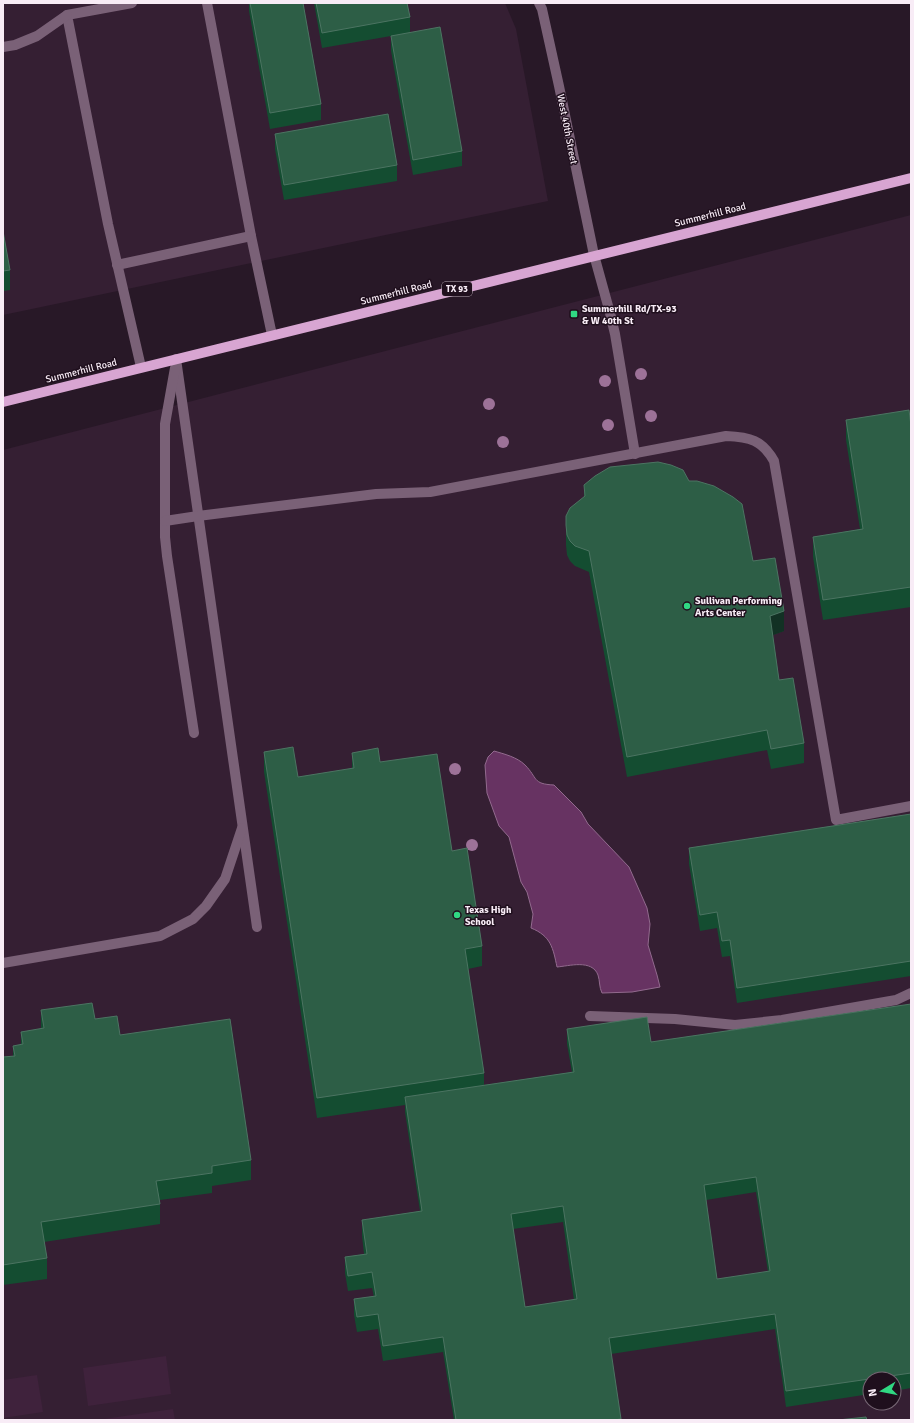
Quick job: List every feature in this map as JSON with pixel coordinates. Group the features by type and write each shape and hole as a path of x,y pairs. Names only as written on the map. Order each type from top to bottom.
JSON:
{"main road":[{"name":"Summerhill Road","path":"3,402 911,178"}],"street":[{"path":"3,47 15,45 38,36 67,16 132,3"},
{"path":"207,3 251,236 272,335"},
{"name":"West 40th Street","path":"539,3 542,9 559,86 594,255 615,334 635,454"},
{"path":"67,16 117,265 141,367"},
{"path":"117,265 251,236"},
{"path":"176,359 257,927"},
{"path":"176,359 164,424 165,521 167,556 194,733"},
{"path":"165,521 376,494 430,492 726,436 742,436 758,442 768,451 774,461 836,820 911,806"},
{"path":"3,963 160,936 193,919 206,906 224,879 242,826"},
{"path":"590,1016 675,1019 735,1025 782,1020 896,1000 911,993"}],"shaded area":[{"path":"3,3 505,3 516,29 548,201 3,315"},
{"name":"Texas High School","path":"911,215 911,1420 3,1420 3,450"},
{"path":"494,751 522,762 539,782 554,785 581,812 588,824 629,867 647,908 650,924 648,945 660,987 632,992 602,993 598,975 591,967 586,965 574,965 557,967 550,943 538,931 531,928 533,914 527,892 521,882 509,837 499,826 487,793 485,765 488,757"},
{"path":"166,1356 171,1394 88,1406 83,1368"},
{"path":"37,1375 43,1412 3,1418 3,1380"},
{"path":"173,1409 175,1420 97,1420"}],"building":[{"path":"250,3 303,3 321,104 270,113"},
{"path":"316,3 407,3 410,17 322,33"},
{"path":"440,27 462,151 413,160 391,36"},
{"path":"388,114 397,165 284,185 275,134"},
{"path":"3,231 10,270 3,271"},
{"path":"909,410 911,426 911,587 823,600 813,537 863,529 846,420"},
{"name":"Sullivan Performing Arts Center","path":"658,462 683,470 689,481 697,481 714,486 742,504 753,561 775,558 784,611 770,616 779,680 793,678 804,743 771,749 767,730 627,757 589,551 575,546 570,541 567,535 566,516 570,508 585,496 584,485 610,467"},
{"path":"293,747 298,777 354,768 352,753 378,748 380,762 437,754 452,851 467,848 482,946 465,949 484,1073 317,1098 264,752"},
{"path":"911,814 911,961 737,988 730,940 722,941 717,912 700,915 689,848"},
{"path":"92,1003 95,1019 117,1016 120,1035 230,1019 251,1160 212,1166 212,1173 156,1181 160,1204 41,1222 47,1258 3,1265 3,1057 15,1056 13,1046 23,1044 21,1032 44,1028 41,1010"},
{"path":"911,1004 911,1373 902,1374 902,1371 862,1371 862,1380 786,1391 775,1314 609,1338 621,1419 456,1420 443,1337 383,1346 378,1314 357,1317 354,1299 376,1296 372,1272 348,1276 345,1257 367,1254 362,1220 422,1211 405,1097 574,1072 567,1029 647,1017 651,1042","holes":["756,1177 770,1271 717,1279 704,1185","563,1206 577,1299 525,1307 511,1214"]},
{"path":"866,1417 867,1420 838,1420"}],"place":[{"name":"Summerhill Rd/TX-93 & W 40th St","path":"574,314"},
{"name":"Sullivan Performing Arts Center","path":"687,606"},
{"name":"Texas High School","path":"457,915"}]}
